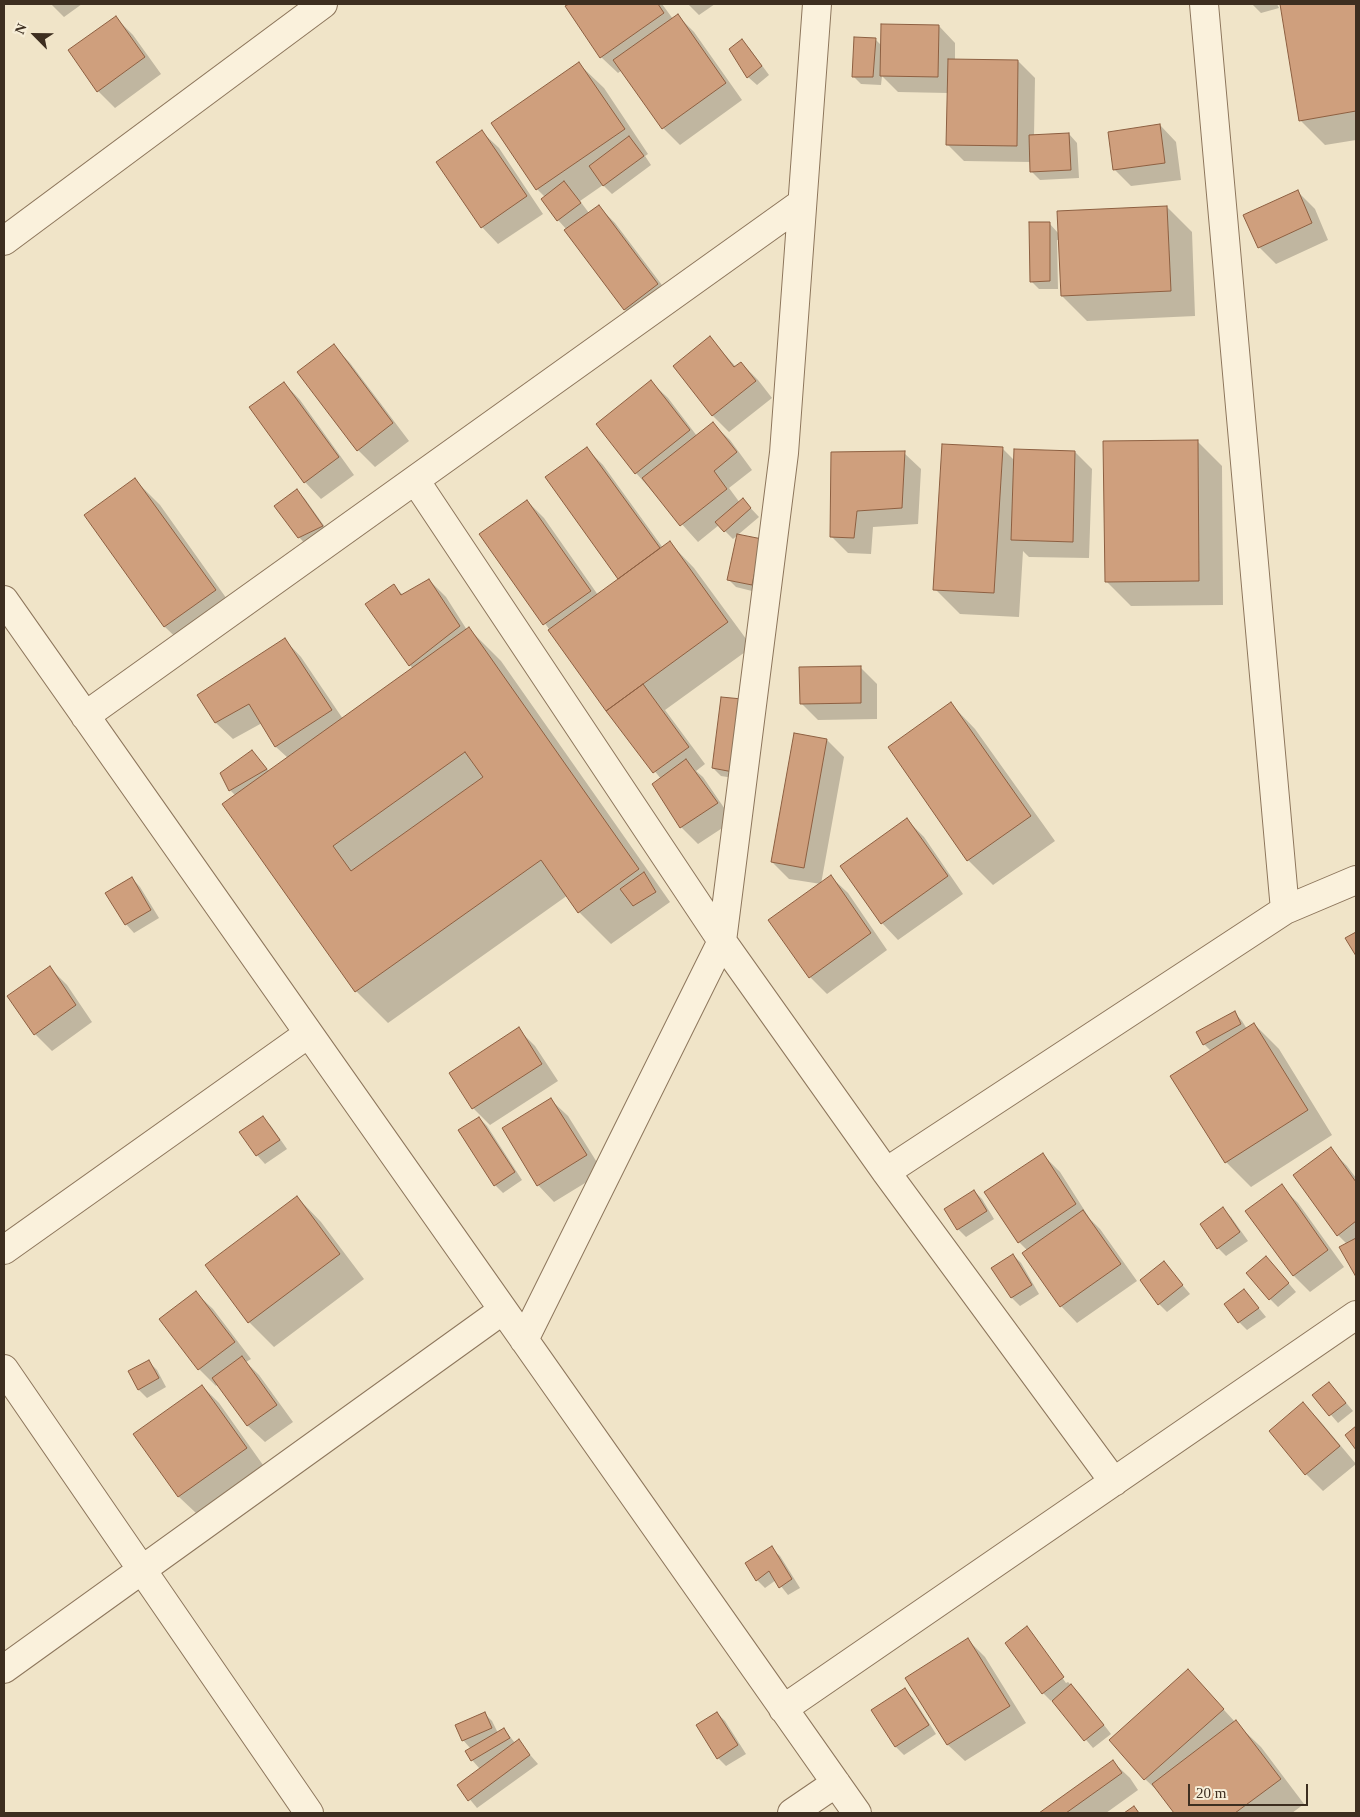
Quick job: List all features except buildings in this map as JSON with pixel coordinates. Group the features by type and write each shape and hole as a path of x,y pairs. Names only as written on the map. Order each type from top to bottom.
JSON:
{"street":[{"path":"4,241 323,4"},
{"path":"524,1340 722,941 784,453 817,4"},
{"path":"1204,4 1285,910"},
{"path":"86,716 802,203"},
{"path":"415,480 722,941 886,1172 1114,1482"},
{"path":"4,600 857,1813"},
{"path":"886,1172 1285,910 1356,880"},
{"path":"4,1250 308,1034"},
{"path":"4,1669 503,1310"},
{"path":"783,1709 1356,1315"},
{"path":"4,1369 309,1813"},
{"path":"792,1813 836,1783"}]}
